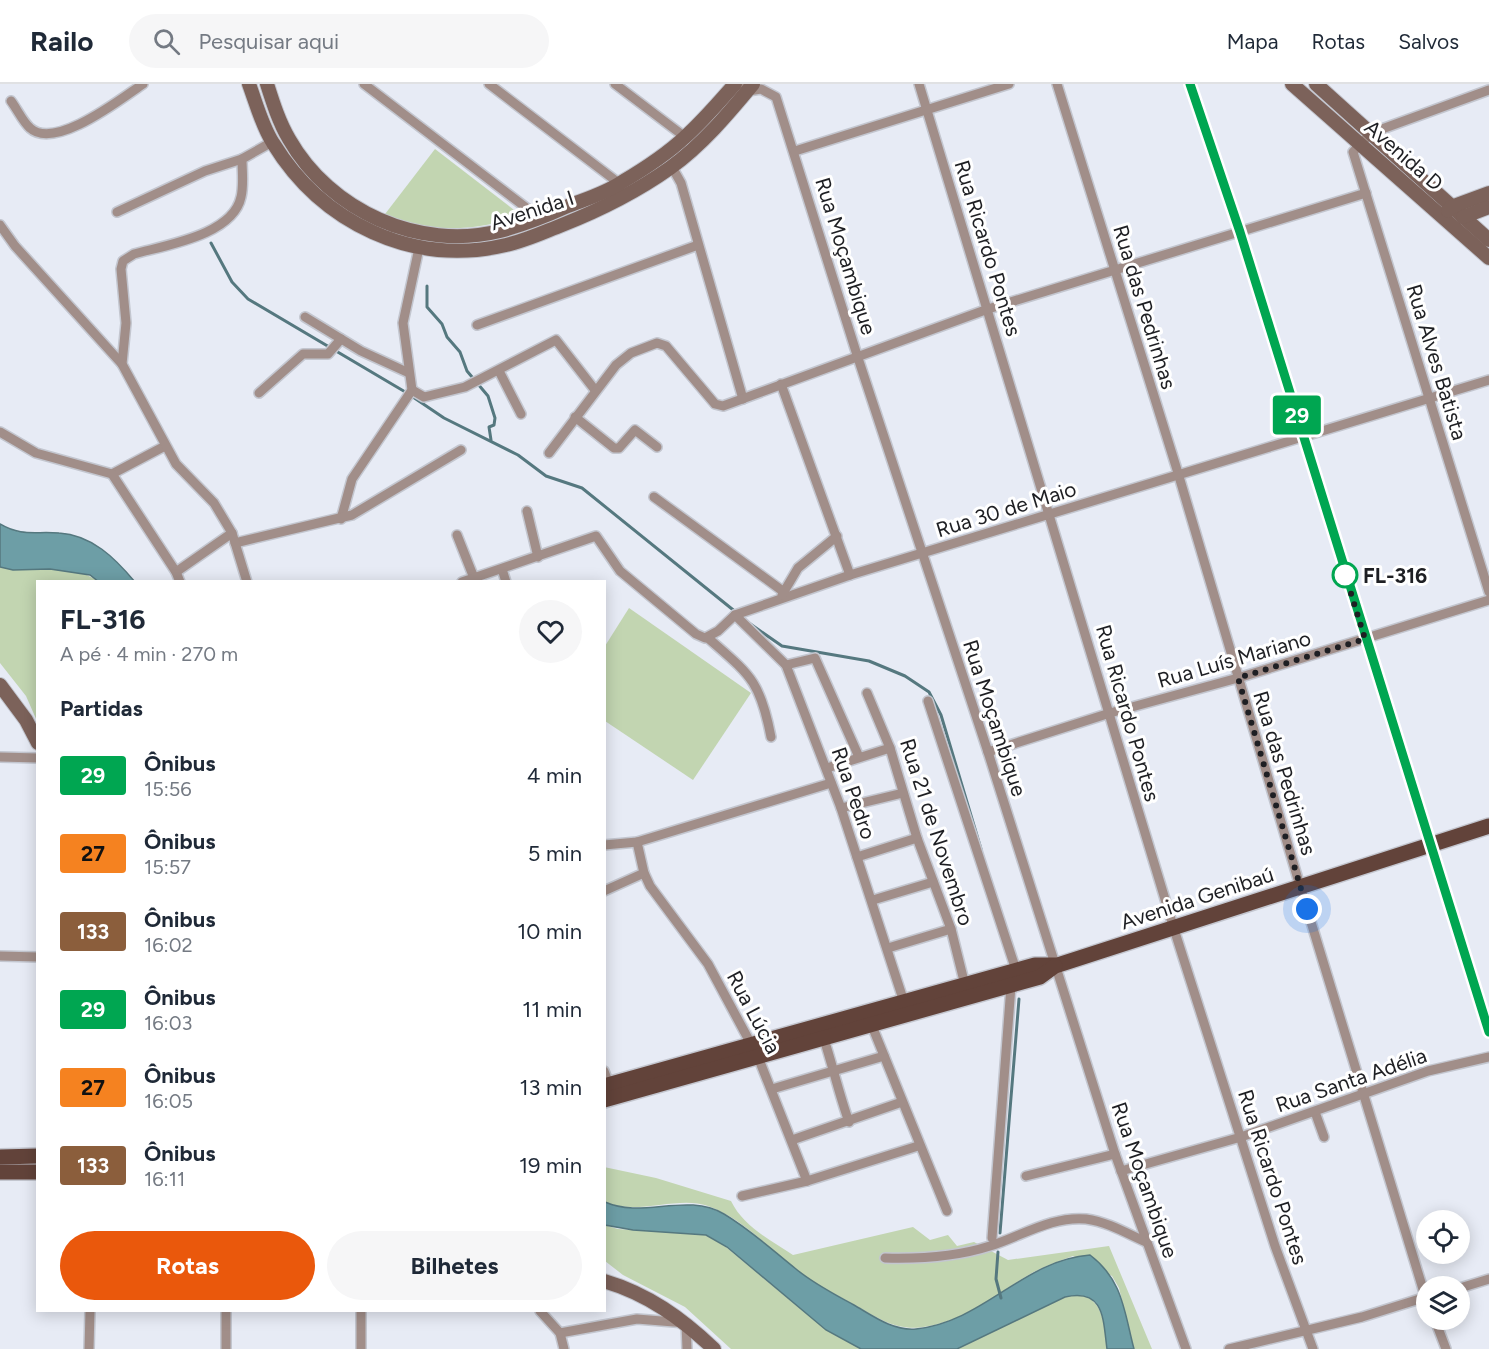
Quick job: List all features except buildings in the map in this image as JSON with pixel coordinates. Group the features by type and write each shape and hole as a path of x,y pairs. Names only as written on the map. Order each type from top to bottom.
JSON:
{"main road":[{"name":"Avenida Genibaú","path":"755,1051 824,1039 904,1002 1035,965 1054,966 1489,826"},
{"name":"Avenida Genibaú","path":"755,1051 869,1019 1011,986 1040,977 1054,966"},
{"path":"606,1080 755,1051"},
{"path":"606,1099 755,1051"},
{"path":"0,1157 36,1156"},
{"path":"0,1172 36,1172"}],"street":[{"path":"12,101 30,128 37,132 63,131 87,121 143,84"},
{"name":"Avenida I","path":"249,84 272,142 300,180 326,206 375,235 419,248 449,250 506,245 630,195 672,167 707,136 744,86"},
{"name":"Avenida I","path":"267,84 278,117 300,156 316,175 369,217 421,234 456,236 499,231 540,219 620,184 685,137 744,86"},
{"path":"364,84 552,228"},
{"path":"489,84 620,184"},
{"path":"615,84 685,137"},
{"name":"Rua Moçambique","path":"772,84 1115,1154 1186,1349"},
{"name":"Rua Ricardo Pontes","path":"919,84 1174,929 1275,1246 1313,1349"},
{"path":"795,152 1009,84"},
{"name":"Rua das Pedrinhas","path":"1057,84 1178,473 1300,886 1419,1276"},
{"path":"1190,84 1240,232 1489,1032"},
{"name":"Avenida D","path":"1292,84 1361,144 1447,212 1462,217 1489,240"},
{"name":"Avenida D","path":"1316,84 1371,133 1489,258"},
{"path":"744,86 761,89 776,97"},
{"path":"1361,144 1371,133 1489,90"},
{"path":"117,212 205,171 242,159 272,142"},
{"name":"Rua Alves Batista","path":"1361,144 1353,152 1489,592"},
{"path":"122,364 126,323 121,269 123,261 134,254 209,231 225,222 237,208 241,196 242,159"},
{"path":"672,167 681,183 743,399"},
{"path":"549,453 595,390 623,358 657,343 663,343 720,406 988,309 1366,193"},
{"path":"1447,212 1489,193"},
{"path":"1462,217 1489,207"},
{"path":"0,225 15,246 122,364 165,446 182,472 214,503 234,538 246,580"},
{"path":"477,325 698,245"},
{"path":"341,519 352,479 410,393 403,323 419,248"},
{"path":"305,317 386,364 409,373"},
{"path":"259,393 303,354 331,352 341,339"},
{"path":"410,393 426,396 459,389 499,371 556,340 595,390"},
{"path":"499,371 521,414"},
{"name":"Rua 30 de Maio","path":"708,638 735,615 782,597 1178,473 1489,380"},
{"path":"780,384 850,575"},
{"path":"575,417 614,448 619,448 635,430 657,447"},
{"path":"0,432 36,453 76,466 112,474 165,446"},
{"path":"176,572 234,538 341,519 363,509 461,450"},
{"path":"112,474 179,580"},
{"path":"654,498 782,597 798,568 837,536"},
{"path":"527,511 538,556"},
{"path":"457,535 474,578"},
{"path":"468,580 596,536 620,572 696,634 708,638 743,669 758,688 764,702 771,737"},
{"path":"502,569 505,580"},
{"name":"Rua Luís Mariano","path":"988,752 1110,713 1238,678 1489,600"},
{"name":"Rua Pedro","path":"735,615 786,665 842,808 904,1002"},
{"path":"786,665 816,658 859,757"},
{"path":"0,685 26,720 36,739"},
{"name":"Rua 21 de Novembro","path":"867,693 890,748 917,838 951,929 965,985"},
{"path":"928,701 1016,970"},
{"path":"826,768 890,748"},
{"path":"0,757 36,758"},
{"path":"606,845 637,842 831,783"},
{"path":"842,808 903,793"},
{"path":"857,857 917,838"},
{"name":"Rua Lúcia","path":"637,842 644,873 658,899 708,964 755,1051 807,1182"},
{"path":"606,890 644,873"},
{"path":"873,900 933,882"},
{"path":"888,948 951,929"},
{"path":"0,956 36,957"},
{"path":"992,1238 1011,986"},
{"path":"869,1019 918,1146 947,1211"},
{"path":"824,1039 834,1072 833,1078 849,1122"},
{"path":"772,1089 884,1056"},
{"name":"Rua Santa Adélia","path":"1121,1171 1241,1137 1428,1071 1489,1057"},
{"path":"792,1140 902,1102"},
{"path":"1315,1112 1324,1137"},
{"path":"742,1196 807,1182 918,1146"},
{"path":"1026,1176 1115,1154"},
{"path":"885,1258 927,1258 969,1252 1047,1223 1072,1219 1108,1224 1146,1242"},
{"path":"1470,1285 1489,1279"},
{"path":"606,1282 644,1296 686,1323 714,1349"},
{"path":"1229,1349 1416,1301"},
{"path":"89,1349 90,1312"},
{"path":"226,1312 226,1349"},
{"path":"361,1312 361,1349"},
{"path":"541,1312 560,1333 564,1349"},
{"path":"560,1333 637,1319 686,1323"},
{"path":"686,1323 687,1349"},
{"path":"1439,1330 1446,1349"}],"green space":[{"path":"435,149 518,213 519,217 467,228 434,228 382,218"},
{"path":"0,567 64,570 77,572 95,580 36,580 36,719 26,696 0,663"},
{"path":"629,608 751,693 693,780 606,722 606,644"},
{"path":"606,1167 656,1178 731,1201 750,1225 793,1255 913,1227 930,1240 948,1235 957,1246 974,1242 1008,1260 1109,1246 1152,1349 1134,1349 1119,1288 1112,1276 1073,1256 1032,1273 959,1317 933,1325 909,1328 878,1318 810,1280 733,1218 708,1206 684,1203 644,1207 617,1206 606,1202"},
{"path":"606,1226 618,1229 706,1235 726,1247 826,1330 861,1349 731,1349 685,1307 623,1275 606,1262"},
{"path":"1081,1294 1095,1303 1099,1309 1104,1324 1107,1349 957,1349 1065,1297"}],"water":[{"path":"0,524 15,531 59,533 82,538 111,556 133,580 96,580 90,575 50,569 13,570 0,567"},
{"path":"606,1202 634,1208 695,1205 710,1208 743,1227 817,1284 884,1322 908,1329 940,1324 983,1304 1044,1268 1066,1259 1090,1255 1101,1265 1116,1286 1134,1349 1107,1349 1100,1309 1088,1297 1078,1295 1065,1297 957,1349 861,1349 826,1330 727,1247 706,1235 633,1230 606,1225"}],"waterway":[{"path":"211,243 232,282 248,299 407,393 444,418 518,455 546,476 582,488 737,613"},
{"path":"427,286 427,307 442,324 447,337 460,352 467,371 488,396 495,418 494,425 489,427 491,440"},
{"path":"749,623 782,646 869,661 905,676 929,692 941,715 981,849"},
{"path":"1000,1233 1019,999"},
{"path":"998,1252 996,1279 1001,1298"}],"bus line":[{"name":"29","path":"1190,84 1240,232 1489,1032"}],"place":[{"name":"FL-316","path":"1345,575"}],"route":[{"path":"1307,909 1238,678 1365,639 1344,571 1345,575"}]}
